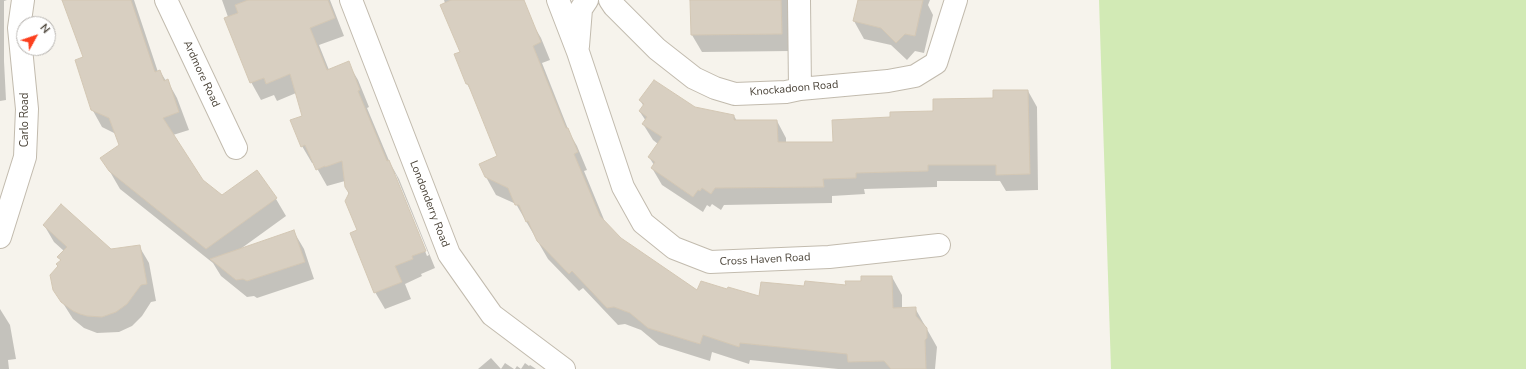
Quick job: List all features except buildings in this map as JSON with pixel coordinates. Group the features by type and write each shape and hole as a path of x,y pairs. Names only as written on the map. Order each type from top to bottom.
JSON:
{"street":[{"name":"Carlo Road","path":"0,237 25,156 27,109 19,28 23,0"},
{"name":"Ardmore Road","path":"166,0 236,148"},
{"name":"Londonderry Road","path":"351,0 449,254 492,314 564,369"},
{"name":"Cross Haven Road","path":"558,0 578,52 623,187 643,223 674,248 710,262 829,257 939,245"},
{"name":"Cross Haven Road","path":"578,52 581,9 587,0"},
{"name":"Knockadoon Road","path":"610,0 614,6 657,49 694,78 715,88 735,94 786,92 800,89 888,81 915,76 936,63 956,0"},
{"path":"799,0 800,89"}],"green space":[{"path":"1099,0 1526,0 1526,369 1111,369"}]}
